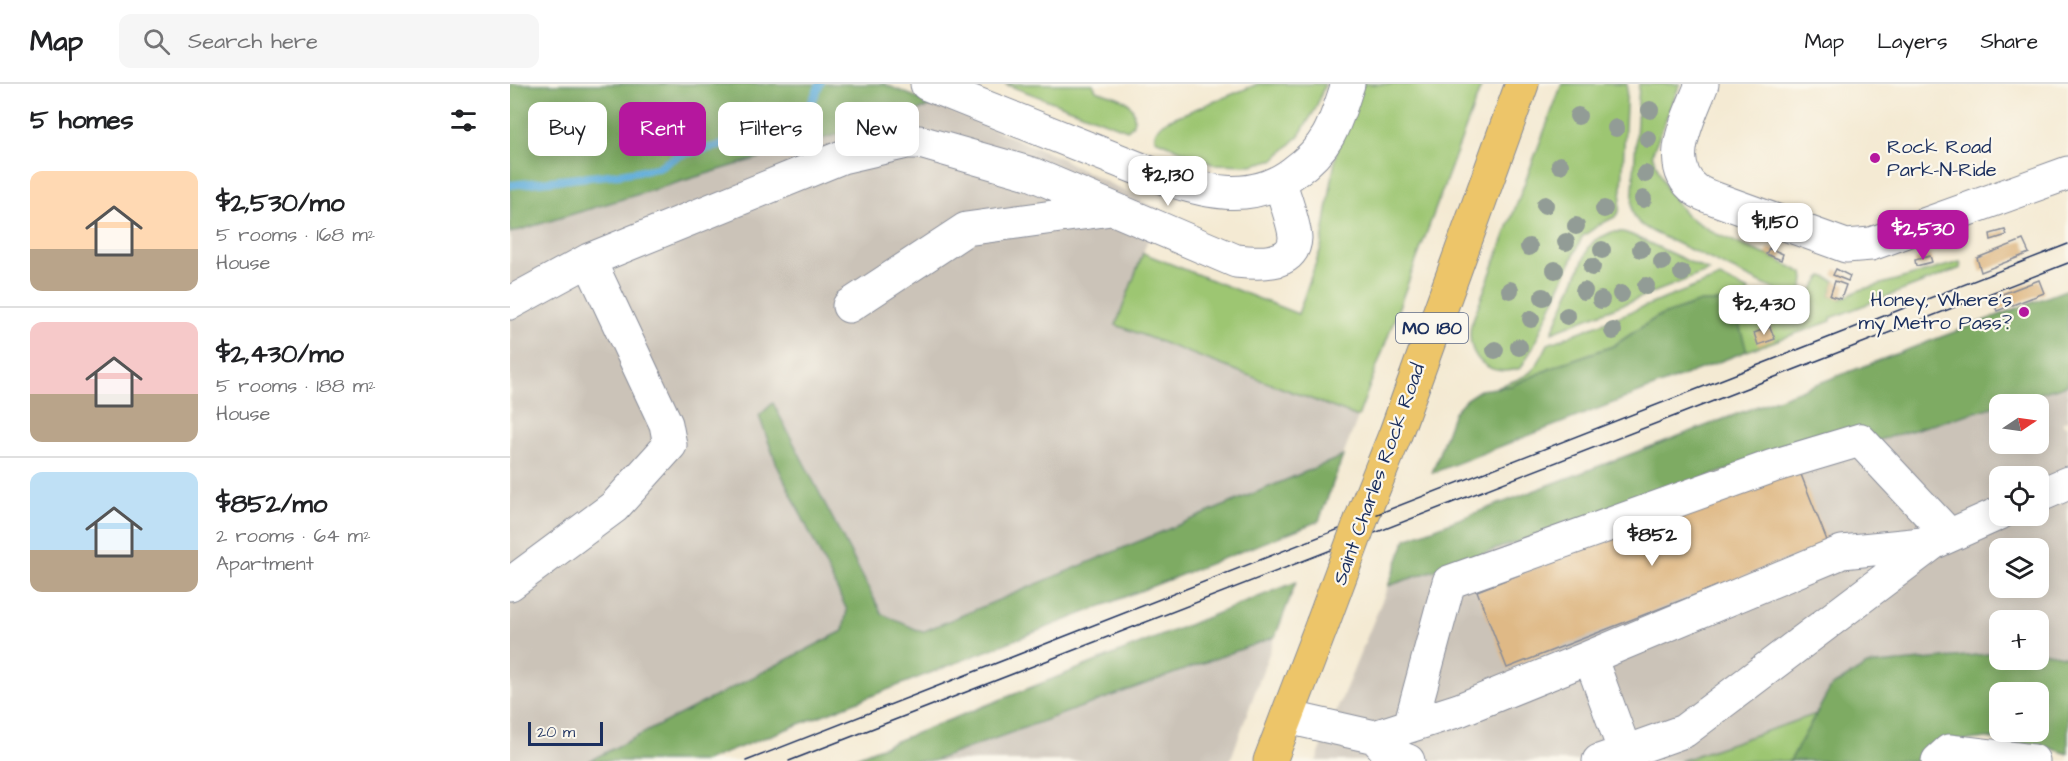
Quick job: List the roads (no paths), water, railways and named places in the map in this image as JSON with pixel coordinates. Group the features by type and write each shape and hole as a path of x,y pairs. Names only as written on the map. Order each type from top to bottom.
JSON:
{"main road":[{"name":"Saint Charles Rock Road","path":"1270,761 1395,435 1522,84"}],"street":[{"path":"927,84 1155,175 1191,187 1223,193 1251,192 1280,183 1309,161 1329,135 1348,84"},
{"path":"1702,84 1680,146 1679,162 1684,175 1695,189 1713,198 1845,246 1871,244 2068,173"},
{"path":"510,303 590,260 842,157 907,142 920,142 1032,174 1236,261 1261,264 1280,259 1293,247 1295,237 1280,183"},
{"path":"849,306 966,229 1111,209"},
{"path":"510,584 614,507 670,445 666,424 590,260"},
{"path":"1410,726 1449,582 1762,470 1860,440 1941,539"},
{"path":"2049,491 2068,483"},
{"path":"1590,657 1612,757 1684,731 1941,539 1989,518"},
{"path":"1287,717 1375,736 1459,710 1842,552 1941,539"},
{"path":"1375,736 1390,754 1408,761"},
{"path":"1938,761 1949,751 2032,761"}],"waterway":[{"path":"510,185 657,168 679,155 772,131 811,104 820,84"}],"tram line":[{"path":"746,761 2068,244"},
{"path":"789,761 2068,263"}],"place":[{"name":"Rock Road Park-N-Ride","path":"1875,158"},
{"name":"Honey, Where’s my Metro Pass?","path":"2024,312"}]}
